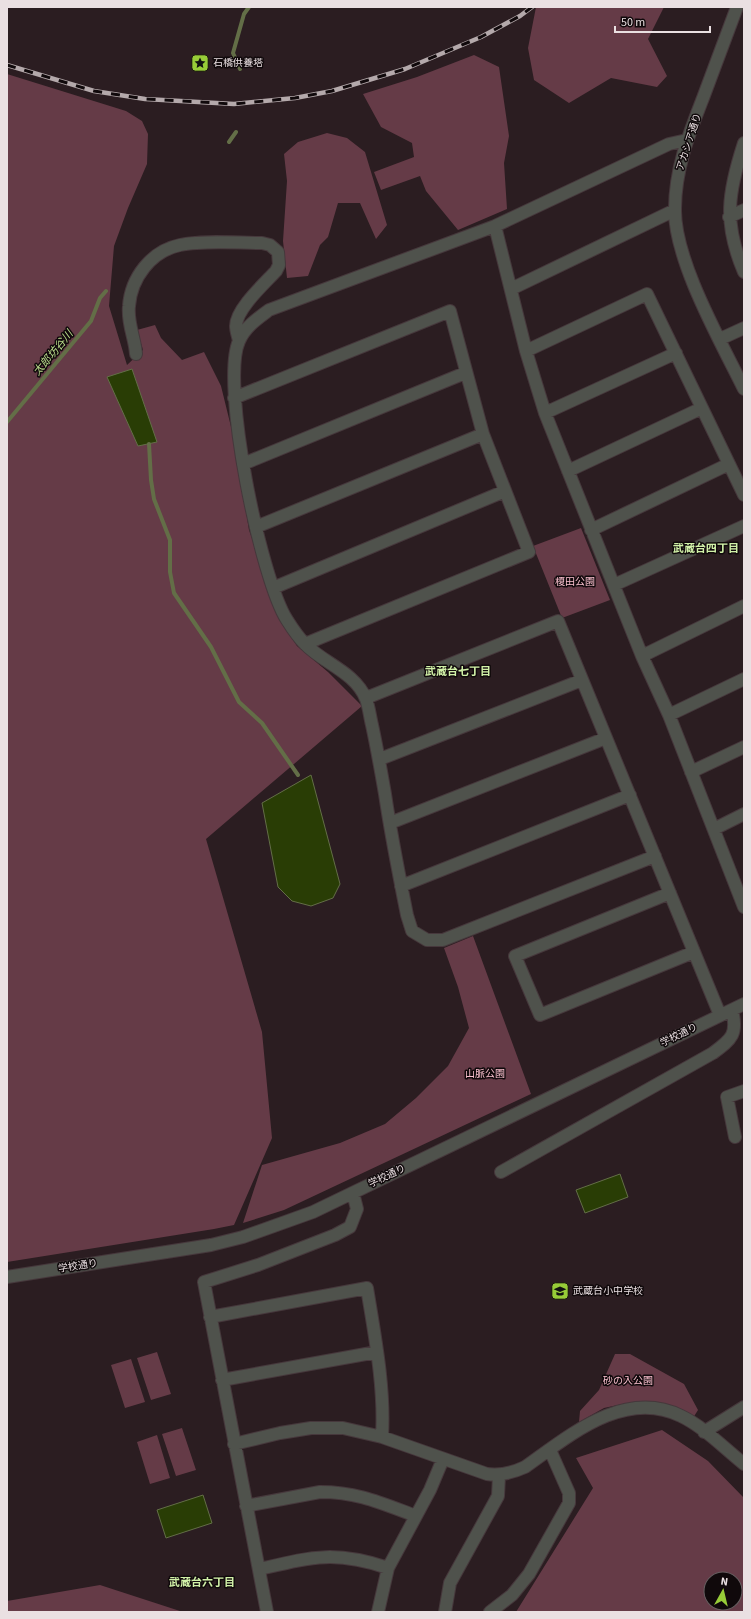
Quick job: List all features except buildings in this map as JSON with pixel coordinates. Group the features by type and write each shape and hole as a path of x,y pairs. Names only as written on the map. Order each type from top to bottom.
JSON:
{"street":[{"name":"アカシア通り","path":"737,7 687,140 678,169 675,210 678,235 689,273 744,389"},
{"path":"655,856 443,940 426,940 412,931 390,823 380,759 366,698 345,674 305,644 286,619 273,588 256,527 243,464 234,398 233,367 239,341 252,322 269,310 495,226 669,144 687,140"},
{"path":"744,143 732,180 729,217 735,252 744,272"},
{"path":"511,289 675,210"},
{"path":"729,217 744,210"},
{"path":"495,226 526,351 545,413 642,656 669,715 690,772 740,887 744,907"},
{"path":"136,354 135,343 129,322 128,307 135,281 143,268 155,256 167,249 188,244 262,243 270,245 278,252 279,265 276,270 244,306 237,317 236,325 239,341"},
{"path":"526,351 647,294 744,495"},
{"path":"234,398 450,311 465,373 483,434 529,552 305,644"},
{"path":"720,339 744,328"},
{"path":"545,413 676,353"},
{"path":"243,464 465,373"},
{"path":"568,471 702,408"},
{"path":"256,527 483,434"},
{"path":"591,530 729,464"},
{"path":"273,588 505,491"},
{"path":"614,585 744,526"},
{"path":"642,656 744,606"},
{"path":"366,698 558,621 720,1015"},
{"path":"669,715 744,679"},
{"path":"380,759 582,680"},
{"path":"390,823 606,738"},
{"path":"690,772 744,747"},
{"path":"402,886 630,796"},
{"path":"714,829 744,814"},
{"path":"670,893 515,956 521,971 540,1015 694,952"},
{"name":"学校通り","path":"7,1277 204,1246 237,1239 275,1227 313,1212 353,1193 744,1004"},
{"path":"501,1172 713,1053 726,1043 735,1031 736,1024 732,1010"},
{"path":"735,1137 727,1097 744,1091"},
{"path":"267,1612 204,1282 258,1265 335,1235 350,1227 357,1210 353,1193"},
{"path":"210,1317 367,1288 377,1352 383,1424 382,1437"},
{"path":"222,1380 377,1352"},
{"path":"234,1444 280,1433 311,1428 343,1428 382,1437 487,1474 499,1476 525,1467 595,1420 623,1410 640,1407 659,1409 681,1416 704,1432 744,1464"},
{"path":"704,1432 744,1407"},
{"path":"490,1612 512,1595 529,1574 569,1503 569,1493 550,1450"},
{"path":"378,1612 388,1568 430,1490 443,1459"},
{"path":"445,1612 450,1583 498,1496 499,1476"},
{"path":"246,1506 320,1492 331,1492 359,1495 416,1516"},
{"path":"260,1569 300,1560 340,1556 358,1559 388,1568"}],"green space":[{"path":"536,7 664,7 648,39 667,76 657,87 611,78 569,103 534,80 528,48"},
{"path":"474,55 499,67 509,136 504,163 507,209 458,230 426,191 420,176 381,190 374,172 414,157 412,143 381,127 363,94 417,77"},
{"path":"7,74 126,111 142,121 148,134 147,164 114,246 109,306 127,365 143,350 137,330 155,325 161,338 182,360 204,352 221,386 234,439 249,530 282,623 297,646 328,672 362,706 206,839 262,1032 272,1138 234,1225 7,1262"},
{"path":"327,133 347,138 365,152 387,225 376,239 360,203 338,203 328,237 320,245 308,276 287,278 283,241 287,181 284,154 298,142"},
{"name":"榎田公園","path":"581,528 610,600 562,618 533,546"},
{"name":"山脈公園","path":"473,936 531,1094 284,1210 243,1223 262,1165 340,1143 385,1124 416,1098 448,1066 469,1028 458,987 444,948"},
{"path":"157,1352 171,1394 151,1400 137,1358"},
{"name":"砂の入公園","path":"615,1354 630,1354 684,1384 698,1410 693,1418 678,1408 645,1403 627,1403 604,1408 579,1422 580,1411 599,1390"},
{"path":"131,1359 145,1402 125,1408 111,1365"},
{"path":"182,1428 196,1470 176,1476 162,1434"},
{"path":"662,1430 708,1461 744,1498 744,1612 516,1612 593,1488 576,1458"},
{"path":"157,1435 170,1478 150,1484 137,1442"},
{"path":"100,1585 183,1612 7,1612 7,1601"}],"shaded area":[{"path":"132,369 157,442 138,446 107,377"},
{"path":"311,775 340,884 333,898 311,906 292,901 278,887 262,803"},
{"path":"620,1174 628,1197 585,1213 576,1190"},
{"path":"203,1495 212,1523 166,1538 157,1510"}],"waterway":[{"name":"太郎坊谷川","path":"240,69 233,53 244,14 249,7"},
{"name":"太郎坊谷川","path":"229,142 236,132"},
{"name":"太郎坊谷川","path":"7,422 91,321 100,298 106,291"},
{"path":"149,444 151,480 154,499 170,540 170,572 174,593 211,647 239,702 262,723 298,775"}],"railway":[{"path":"7,65 94,91 145,99 234,104 295,98 332,91 405,69 481,37 520,16 532,7"}],"place":[{"name":"石橋供養塔","path":"200,63"},
{"name":"武蔵台小中学校","path":"560,1291"}],"district":[{"name":"武蔵台四丁目","path":"706,548"},
{"name":"武蔵台七丁目","path":"458,671"},
{"name":"武蔵台六丁目","path":"202,1582"}]}
